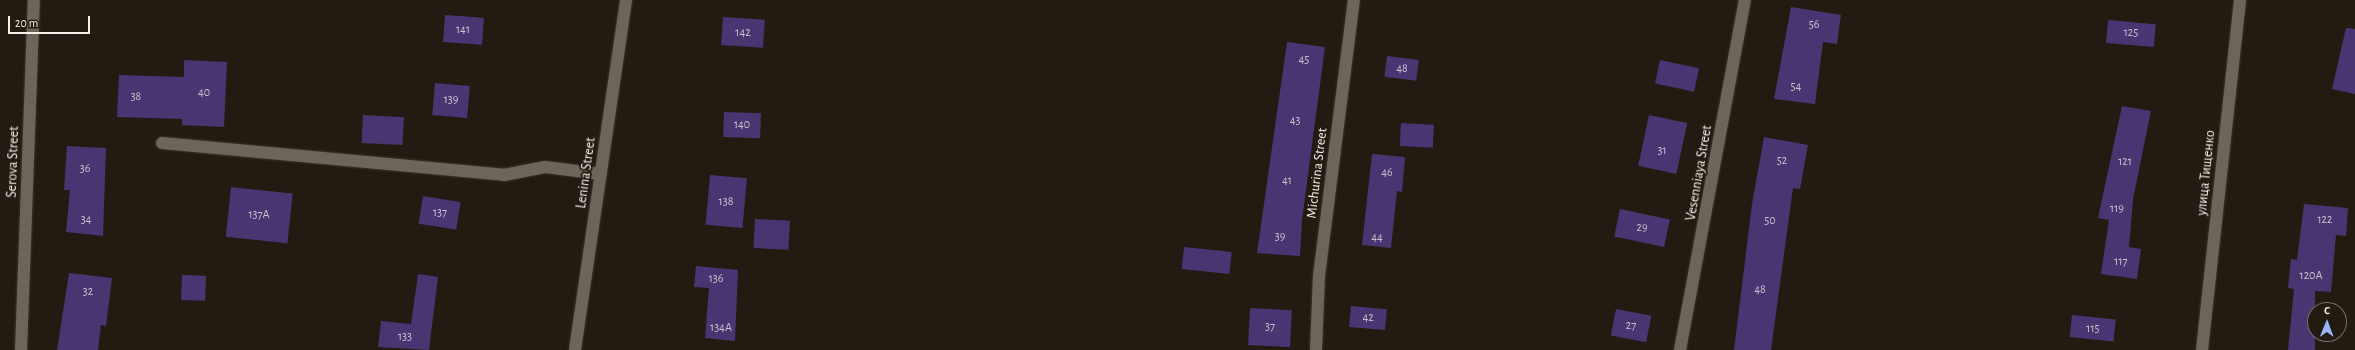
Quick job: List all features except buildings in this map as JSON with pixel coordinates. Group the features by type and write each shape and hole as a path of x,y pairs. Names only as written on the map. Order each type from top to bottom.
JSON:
{"street":[{"name":"Serova Street","path":"21,350 34,0"},
{"name":"Lenina Street","path":"575,350 626,0"},
{"name":"Michurina Street","path":"1316,350 1319,276 1354,0"},
{"name":"Vesenniaya Street","path":"1680,350 1745,0"},
{"name":"улица Тищенко","path":"2202,350 2240,0"},
{"path":"162,143 504,175 545,167 601,174"}]}
